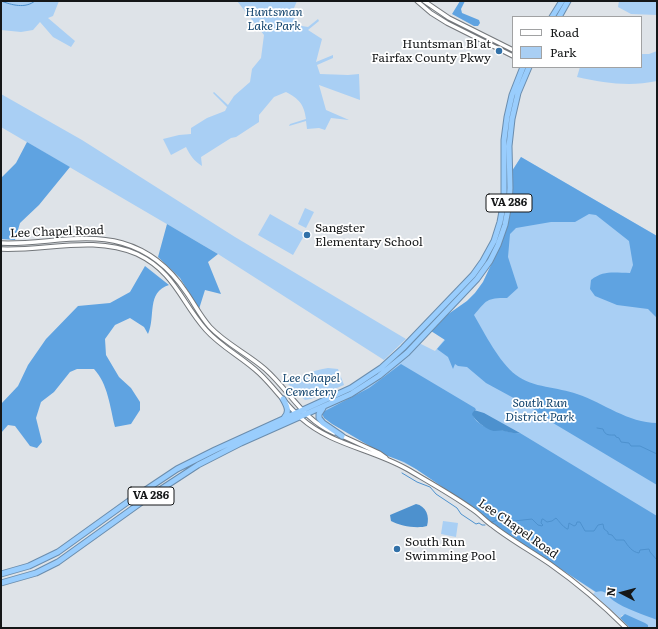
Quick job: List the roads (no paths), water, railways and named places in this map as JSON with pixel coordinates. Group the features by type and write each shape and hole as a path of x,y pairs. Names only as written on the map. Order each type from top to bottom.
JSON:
{"highway":[{"path":"553,16 562,1"},
{"path":"559,16 568,1"},
{"name":"VA 286","path":"1,583 36,573 69,556 146,499 198,465 351,388 389,361 409,343 465,284 483,261 496,236 503,212 505,191 505,128 510,100 523,68"},
{"name":"VA 286","path":"304,412 324,406 364,386 396,363 470,287 490,261 500,240 508,215 511,124 518,93 529,68"},
{"path":"280,420 286,416 288,411 283,399"},
{"path":"324,406 320,410 320,420 342,436"},
{"name":"VA 286","path":"1,574 29,566 58,552 172,472 280,420 298,415"}],"main road":[{"path":"417,1 431,13 447,23 512,56"},
{"path":"424,1 449,18 512,50"},
{"name":"Lee Chapel Road","path":"1,243 92,239 109,240 130,245 147,253 166,266 180,282 199,313 218,334 251,358 272,376 304,412 322,427 379,453 472,508 493,527 552,565 606,608 626,628"},
{"name":"Lee Chapel Road","path":"1,248 95,245 111,246 126,250 149,261 165,273 195,316 210,334 259,373 298,415 328,436 390,460"},
{"path":"195,316 199,313"}],"waterway":[{"path":"1,1 23,6 35,1"},
{"path":"597,428 603,429 608,435 615,435 621,442 629,443 631,446 640,446 657,454"},
{"path":"402,473 417,482 430,487 436,494 457,508 461,514 476,524 479,523 485,525"},
{"path":"492,522 500,519 514,521 532,519 538,525 542,526 542,519 547,522 556,518 567,529 569,523 574,526 577,522 580,522 585,531 594,531 598,525 603,524 604,529 608,532 608,534 612,535 616,540 624,540 630,548 639,553 640,550 649,549 657,560"}],"place":[{"name":"Huntsman Bl at Fairfax County Pkwy","path":"499,51"},
{"name":"Sangster Elementary School","path":"307,235"},
{"name":"South Run Swimming Pool","path":"397,549"}],"park label":[{"name":"Huntsman Lake Park","path":"274,19"},
{"name":"Lee Chapel Cemetery","path":"311,385"},
{"name":"South Run District Park","path":"540,410"}]}
